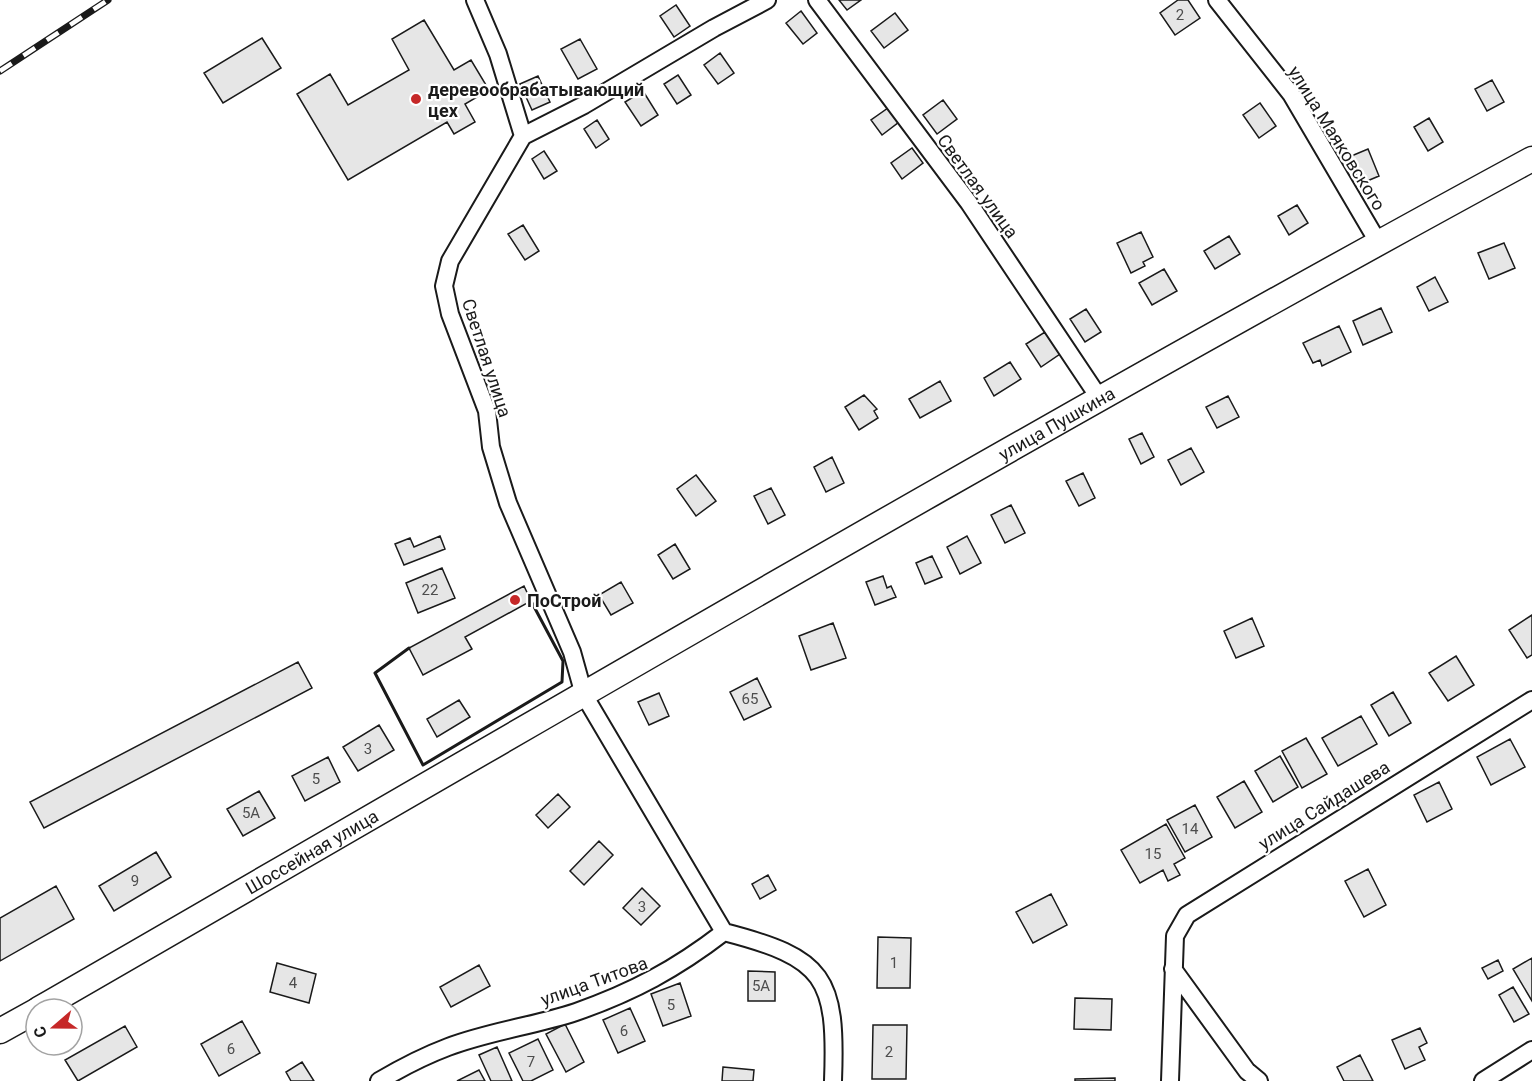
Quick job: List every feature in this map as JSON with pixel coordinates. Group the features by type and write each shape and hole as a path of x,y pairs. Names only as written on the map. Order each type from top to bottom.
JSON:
{"main road":[{"name":"улица Пушкина","path":"584,695 1378,242 1532,159"},
{"name":"Шоссейная улица","path":"61,997 584,695"},
{"name":"Шоссейная улица","path":"0,1031 24,1018"}],"street":[{"path":"475,0 498,54 523,136 584,105 714,28 767,0"},
{"name":"Светлая улица","path":"817,0 969,203 1101,399"},
{"name":"улица Маяковского","path":"1216,0 1291,94 1378,242"},
{"name":"Светлая улица","path":"523,136 450,261 444,286 450,314 487,411 491,447 508,503 535,571 572,652 584,695"},
{"path":"584,695 724,932 780,948 797,957 816,974 828,994 833,1010 833,1081"},
{"name":"улица Сайдашева","path":"1170,1081 1175,936 1187,915 1532,700"},
{"name":"улица Титова","path":"379,1081 414,1061 449,1046 574,1013 620,996 683,963 724,932"},
{"path":"1173,969 1247,1071 1259,1081"},
{"path":"1483,1081 1532,1050"}],"building":[{"path":"839,0 861,0 847,10"},
{"path":"1178,0 1188,0 1200,18 1175,35 1160,13"},
{"path":"676,5 690,26 674,37 660,16"},
{"path":"801,11 817,33 803,44 786,23"},
{"path":"895,13 908,30 884,48 871,31"},
{"name":"деревообрабатывающий цех","path":"424,20 454,70 471,60 489,90 465,104 475,122 454,134 447,122 348,180 297,94 330,74 348,105 409,70 392,39"},
{"path":"262,38 281,68 223,103 204,73"},
{"path":"580,39 597,69 578,79 561,49"},
{"path":"720,53 734,73 718,84 704,65"},
{"path":"678,75 691,95 677,104 664,84"},
{"path":"538,76 550,102 532,110 520,84"},
{"path":"1492,80 1504,102 1487,111 1475,89"},
{"path":"643,91 658,115 641,126 625,102"},
{"path":"943,100 957,119 937,134 923,115"},
{"path":"1260,103 1276,126 1259,138 1243,115"},
{"path":"888,108 899,122 882,135 871,120"},
{"path":"1429,118 1443,142 1428,151 1414,127"},
{"path":"597,120 609,139 596,148 584,129"},
{"path":"912,148 923,163 902,179 891,163"},
{"path":"1368,149 1379,176 1360,184 1349,157"},
{"path":"544,151 557,171 544,179 532,159"},
{"path":"1297,205 1308,223 1289,235 1278,216"},
{"path":"523,225 539,251 525,260 508,234"},
{"path":"1141,232 1153,257 1143,262 1145,266 1131,273 1117,243"},
{"path":"1229,236 1240,254 1215,269 1204,251"},
{"path":"1504,243 1515,268 1489,279 1478,253"},
{"path":"1164,269 1177,291 1152,305 1139,283"},
{"path":"1435,277 1448,302 1429,311 1417,287"},
{"path":"1381,308 1392,332 1363,345 1353,321"},
{"path":"1086,309 1101,332 1085,342 1070,319"},
{"path":"1339,326 1351,352 1322,366 1320,360 1313,363 1303,343"},
{"path":"1045,332 1060,354 1041,367 1026,344"},
{"path":"1010,362 1021,379 994,396 984,378"},
{"path":"940,381 951,401 920,418 909,399"},
{"path":"864,395 877,409 874,411 878,418 859,430 845,407"},
{"path":"1228,396 1239,417 1217,428 1206,407"},
{"path":"1142,433 1154,457 1141,464 1129,439"},
{"path":"1191,448 1204,472 1181,485 1168,460"},
{"path":"832,457 844,483 826,492 814,467"},
{"path":"1083,473 1095,498 1079,506 1066,481"},
{"path":"696,475 716,501 696,516 677,489"},
{"path":"771,488 785,515 768,524 754,496"},
{"path":"1011,505 1025,533 1005,543 991,515"},
{"path":"440,536 445,549 404,565 395,544 410,538 414,547"},
{"path":"967,536 981,563 960,574 947,547"},
{"path":"675,544 690,569 673,579 658,555"},
{"path":"932,556 942,577 925,584 916,563"},
{"path":"442,568 455,598 418,613 406,583"},
{"path":"883,576 887,588 891,586 896,597 875,605 866,582"},
{"path":"621,582 633,603 611,615 599,595"},
{"path":"524,586 531,601 465,637 472,649 423,675 409,648"},
{"path":"1532,615 1532,655 1527,658 1509,630"},
{"path":"1252,618 1264,646 1236,658 1224,631"},
{"path":"833,623 846,658 811,670 799,636"},
{"path":"1456,656 1474,685 1448,701 1429,673"},
{"path":"298,662 312,688 44,828 30,802"},
{"path":"757,678 771,707 744,720 730,692"},
{"path":"1393,692 1411,723 1389,736 1371,705"},
{"path":"659,693 669,716 649,725 638,702"},
{"path":"459,700 470,717 437,737 427,719"},
{"path":"1361,716 1377,744 1338,766 1322,738"},
{"path":"379,725 394,750 358,771 343,747"},
{"path":"1306,738 1327,774 1302,788 1282,751"},
{"path":"1510,739 1525,767 1491,785 1477,757"},
{"path":"1280,756 1298,787 1273,802 1255,771"},
{"path":"328,757 340,782 305,801 292,776"},
{"path":"1244,781 1262,812 1235,828 1217,797"},
{"path":"1439,782 1452,809 1427,822 1414,795"},
{"path":"259,791 275,818 243,836 227,809"},
{"path":"558,794 570,807 548,828 536,815"},
{"path":"1195,805 1212,837 1185,852 1167,820"},
{"path":"1166,824 1185,858 1174,864 1180,875 1168,881 1163,870 1140,883 1121,850"},
{"path":"599,841 613,855 584,885 570,871"},
{"path":"156,852 171,877 114,911 99,886"},
{"path":"1368,869 1386,905 1364,917 1345,881"},
{"path":"768,875 776,890 760,899 752,884"},
{"path":"56,886 74,919 0,961 0,918"},
{"path":"642,888 660,906 641,925 623,908"},
{"path":"1051,894 1067,925 1033,943 1016,912"},
{"path":"878,937 911,938 910,988 877,988"},
{"path":"1532,958 1532,1001 1513,969"},
{"path":"1498,960 1503,971 1488,979 1482,968"},
{"path":"277,963 316,974 309,1003 270,992"},
{"path":"479,965 490,986 451,1007 440,987"},
{"path":"748,971 775,972 775,1001 748,1001"},
{"path":"680,983 691,1016 663,1026 651,994"},
{"path":"1513,987 1529,1014 1514,1022 1499,995"},
{"path":"1075,998 1112,999 1111,1030 1074,1029"},
{"path":"630,1008 645,1041 618,1053 603,1020"},
{"path":"242,1021 260,1053 219,1076 201,1044"},
{"path":"565,1024 584,1062 566,1072 546,1034"},
{"path":"873,1025 907,1025 906,1079 872,1079"},
{"path":"125,1026 137,1047 78,1081 65,1060 70,1057 84,1057 84,1049"},
{"path":"1420,1028 1427,1043 1419,1047 1425,1060 1405,1069 1392,1040"},
{"path":"538,1039 553,1070 531,1081 523,1081 509,1053"},
{"path":"497,1047 512,1081 491,1081 479,1055"},
{"path":"1360,1055 1373,1081 1344,1081 1337,1067"},
{"path":"302,1062 314,1081 291,1081 286,1072"},
{"path":"723,1067 754,1070 753,1081 722,1081"},
{"path":"479,1070 485,1081 457,1081"},
{"path":"1115,1078 1115,1081 1075,1081 1075,1079"}],"railway":[{"path":"0,71 108,0"}],"wall":[{"path":"409,648 375,673 423,765 562,682 563,661 531,601"}],"place":[{"name":"деревообрабатывающий цех","path":"416,99"},
{"name":"ПоСтрой","path":"515,600"}]}
